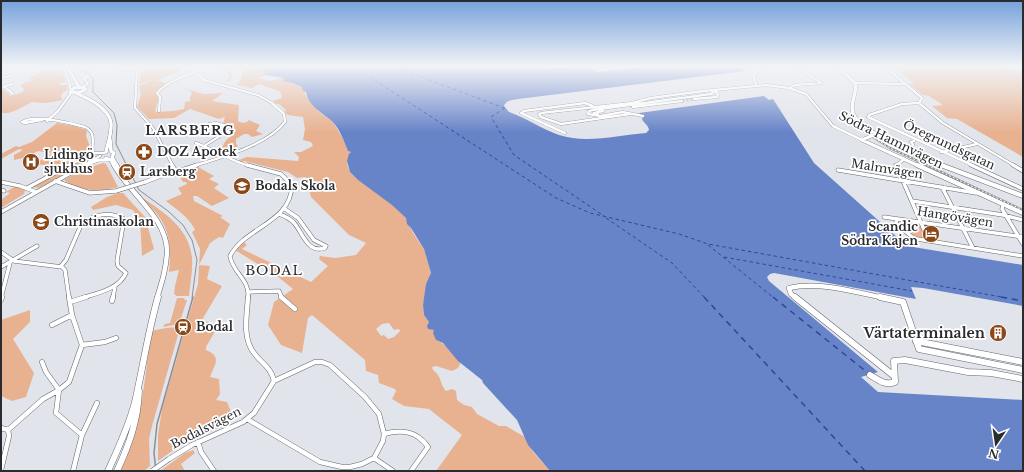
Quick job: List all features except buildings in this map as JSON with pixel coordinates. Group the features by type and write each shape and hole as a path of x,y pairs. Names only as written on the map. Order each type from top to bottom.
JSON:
{"main road":[{"path":"72,88 70,92 93,101"},
{"path":"74,93 83,88 93,101 110,116 112,154 125,182"},
{"path":"856,88 851,108 853,115 862,125 876,135 956,172 1023,196"},
{"path":"103,156 110,134"},
{"path":"863,139 876,135"},
{"name":"Södra Hamnvägen","path":"863,139 1023,213"},
{"path":"103,156 112,154"},
{"path":"103,156 112,160 115,168"},
{"path":"84,165 98,160 107,160 115,168 159,222 164,234 166,249 165,270 147,334 139,383 127,428 108,471"},
{"path":"894,376 794,296 789,291 789,288 799,285 818,286 903,302 919,349 1023,370"},
{"path":"916,341 1023,362"},
{"path":"870,375 880,382 889,384 894,382 894,363 896,361 906,360 968,372 991,373 1023,379"},
{"path":"117,471 134,427 139,402 139,383"}],"street":[{"path":"4,88 13,94"},
{"path":"136,88 135,108 155,131 175,170 179,171"},
{"path":"159,111 160,97 158,93 162,88"},
{"path":"171,173 176,174 179,171 222,156 274,134 283,126 285,118 281,111 263,97 236,88"},
{"name":"Södra Hamnvägen","path":"715,90 728,88"},
{"name":"Södra Hamnvägen","path":"790,88 808,95 833,126 863,139"},
{"path":"911,88 923,98 919,103 942,123 1023,171"},
{"path":"694,100 717,97 715,90"},
{"path":"630,114 557,124 541,117 539,114 632,103 651,98 715,90"},
{"path":"609,113 594,116 588,114 589,111 593,110 634,105 682,96 711,94 715,90"},
{"path":"47,121 58,113 68,97 74,93"},
{"path":"642,116 635,116 624,112 594,113 682,101"},
{"path":"565,133 528,117 521,112 584,103 595,107"},
{"name":"Öregrundsgatan","path":"919,103 901,105 872,114 868,117 1023,189"},
{"path":"42,120 25,123 22,122 26,119 42,120 78,125 88,128 93,138 93,153"},
{"path":"204,146 231,129 230,127 216,123 209,124"},
{"path":"913,146 911,142 914,141"},
{"path":"196,143 238,164 278,173 287,179 292,185 293,192 290,201 284,209 238,244 231,254 233,266 246,283 249,292 246,327 248,339 254,352 272,372 274,381 315,362 322,362 330,365 377,411 382,420 384,434 383,441 374,458 358,466 342,467 320,462 247,419"},
{"path":"941,152 977,144"},
{"path":"27,188 93,153 103,156"},
{"path":"1,212 84,165 103,156"},
{"path":"55,181 70,171 103,156"},
{"path":"904,159 896,165 929,241"},
{"path":"55,181 88,194 100,194 145,182 171,173 175,170"},
{"name":"Malmvägen","path":"838,170 979,193"},
{"path":"1,182 27,188 36,192"},
{"path":"942,187 973,248"},
{"path":"912,201 1023,220"},
{"path":"1003,204 1002,209 1021,237 1023,244"},
{"path":"279,214 285,216 293,222 302,240 307,245 321,249 325,248 326,246 310,237 300,220 284,209"},
{"path":"61,266 66,260 81,224 88,219 100,216 116,215 124,219 117,261 118,266 125,271 126,276 115,286 70,302"},
{"name":"Hangövägen","path":"884,217 1021,237"},
{"path":"897,218 896,223 912,237 1023,256"},
{"path":"1,267 10,264 37,246"},
{"path":"1,252 14,261 61,266 65,270 72,315 82,345 71,378 59,390 43,399 8,430"},
{"path":"1,300 10,264"},
{"path":"112,301 115,286"},
{"path":"249,292 279,291 281,293 281,297 295,309"},
{"path":"52,326 72,315"},
{"path":"82,345 104,342 116,338"},
{"path":"42,362 46,372 59,390 56,413 82,436"},
{"name":"Bodalsvägen","path":"152,471 198,442 239,425 247,419 262,402 274,381"},
{"path":"73,471 82,436 88,426 91,410 96,403"},
{"path":"1,428 8,430"},
{"path":"1,470 9,436 8,430"},
{"path":"384,434 401,430 423,438 428,447 411,471"},
{"path":"198,442 201,452 214,471"},
{"path":"374,458 393,471"}],"shaded area":[{"path":"1,88 11,96 23,92 23,88 67,88 62,93 61,97 63,100 46,103 32,102 17,110 8,113 1,113"},
{"path":"140,88 161,88 156,92 159,99 155,110 156,112 184,109 185,102 190,101 192,94 190,91 183,88 204,94 223,93 212,101 239,105 238,121 244,123 249,120 260,125 256,131 263,134 252,137 248,134 244,134 236,139 236,144 238,146 230,151 225,151 222,148 224,144 228,138 234,135 232,132 233,128 223,124 225,117 219,119 190,109 174,118 149,119 137,107 141,94"},
{"path":"271,88 302,88 306,96 319,112 333,122 348,151 351,152 347,164 350,172 358,180 393,205 406,218 413,233 424,249 431,273 423,305 424,315 435,330 436,340 443,344 461,362 458,368 452,371 436,366 432,367 446,391 452,389 456,391 457,400 464,405 472,407 477,414 499,426 506,426 525,437 533,452 550,471 436,471 462,435 429,409 404,406 392,399 396,391 395,389 379,383 378,375 366,371 365,360 312,315 308,318 302,353 281,345 268,325 274,302 293,289 277,276 235,250 244,242 247,245 242,249 311,282 328,266 319,259 320,256 335,258 356,255 366,243 349,235 311,197 306,177 297,178 288,172 244,161 241,163 236,161 247,157 298,161 299,157 294,152 301,152 313,146 311,142 303,140 305,129 303,117 288,115 284,112 286,110 273,101 282,98 280,91","holes":["389,323 394,330 399,329 400,331 394,337 388,339 384,335 381,336 376,329 382,324"]},
{"path":"914,88 1023,88 1023,157 957,119 947,118 932,106 943,105 929,96 923,95"},
{"path":"57,123 87,130 86,136 89,147 87,152 77,160 61,167 35,164 52,153 38,151 27,157 14,160 14,155 23,150 19,149 1,159 1,154 16,146 19,147 32,142"},
{"path":"91,155 98,156 39,188 32,187"},
{"path":"103,163 106,164 118,187 104,190 90,190 77,187 64,180 84,169"},
{"path":"198,167 214,176 209,179 219,184 214,188 229,198 212,206 197,196 193,196 194,201 223,216 220,217 230,224 223,238 219,237 210,243 199,265 200,249 192,232 195,230 186,217 166,201 182,194 178,188 187,184 186,182 183,182 179,175"},
{"path":"16,186 25,190 24,194 1,208 1,200 10,193 6,192"},
{"path":"118,193 123,193 145,217 154,249 142,256 140,221 133,210 116,205 93,210 91,207 107,197"},
{"path":"140,196 174,221 186,237 192,258 189,296 177,296 174,294 179,270 169,272 170,250 166,230 157,214"},
{"path":"902,222 920,224 927,239 914,236 901,224"},
{"path":"199,265 210,266 207,279 222,286 202,320 214,324 217,328 206,347 206,350 216,358 216,362 210,377 219,379 220,394 216,400 227,402 233,417 229,424 192,440 175,449 158,461 158,435 162,409 198,284"},
{"path":"177,298 185,298 184,300 187,300 179,324 163,327 165,324 170,323"},
{"path":"30,310 30,322 13,339 34,373 26,397 12,401 1,396 1,320"},
{"path":"178,327 176,334 178,335 149,439 150,466 144,471 120,471 134,436 142,402 151,331"},
{"path":"193,450 195,453 181,464 185,471 160,471 185,453"}],"water":[{"path":"302,88 607,88 512,100 508,101 504,106 509,112 546,130 570,138 580,139 646,133 649,130 642,119 643,117 639,113 764,96 769,100 773,99 814,163 907,246 1023,265 1023,306 923,288 911,287 916,299 774,273 767,277 769,281 878,372 861,377 878,392 1023,400 1023,471 550,471 528,445 517,420 483,383 482,380 458,361 443,343 436,340 433,333 434,330 428,329 427,326 429,322 424,315 423,305 426,284 431,273 424,249 407,224 406,218 350,172 347,161 351,152 348,151 340,132 333,122 313,106 307,97 306,92 303,91"}],"ferry route":[{"path":"387,88 556,198 590,213 679,234 708,244 1007,298"},
{"path":"451,88 504,108"},
{"path":"505,108 491,117 514,155 604,216"},
{"path":"606,218 672,263 705,298"},
{"path":"708,245 774,298"},
{"path":"724,257 912,291"},
{"path":"704,297 865,471"},
{"path":"773,297 868,373"},
{"path":"1001,297 1023,301"}],"tunnel":[{"path":"682,101 694,99"}],"tram line":[{"path":"93,88 93,92 114,113 117,125 116,144 139,190 168,211 183,225 192,240 197,260 192,298"},
{"path":"156,471 154,453 157,424 193,297"}],"railway":[{"path":"854,125 890,148 1023,210"}],"place":[{"name":"DOZ Apotek","path":"144,152"},
{"name":"Lidingö sjukhus","path":"31,162"},
{"name":"Larsberg","path":"127,172"},
{"name":"Bodals Skola","path":"242,186"},
{"name":"Christinaskolan","path":"41,222"},
{"name":"Scandic Södra Kajen","path":"931,234"},
{"name":"Bodal","path":"183,327"},
{"name":"Värtaterminalen","path":"998,333"}],"district":[{"name":"LARSBERG","path":"190,130"},
{"name":"BODAL","path":"274,270"}]}
